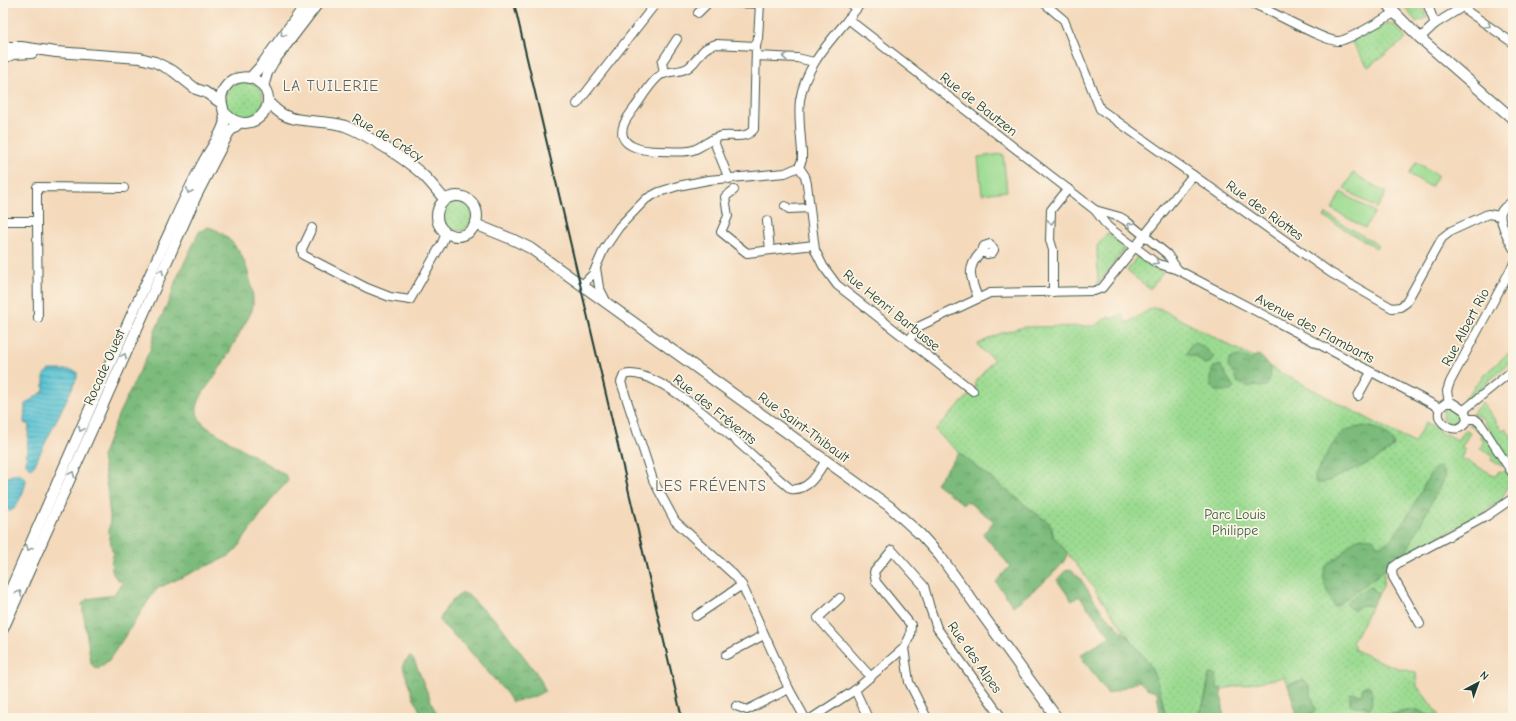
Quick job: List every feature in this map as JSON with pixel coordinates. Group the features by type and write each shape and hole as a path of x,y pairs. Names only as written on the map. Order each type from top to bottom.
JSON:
{"main road":[{"path":"250,78 260,67 307,3"},
{"path":"263,87 267,73 273,62 318,3"},
{"path":"1387,3 1420,38 1513,118"},
{"path":"3,47 21,47 56,52 140,58 155,62 173,71 196,89 205,92 221,103 226,114 232,120 239,123 252,122 262,115 268,102 263,87 259,82 250,78 242,77 233,80 224,89 221,103"},
{"path":"3,52 3,58 14,54 56,52"},
{"path":"205,92 224,89"},
{"name":"Rue de Crécy","path":"268,102 281,114"},
{"name":"Rocade Ouest","path":"3,607 163,246 197,174 224,126 226,114"},
{"name":"Rue de Crécy","path":"262,115 281,114 294,118 334,123 346,127 366,137 413,167 425,177 445,200"},
{"name":"Rocade Ouest","path":"3,629 196,196 229,132 239,123"},
{"path":"457,196 466,198 476,212 475,224 468,233 462,235 457,236 446,233 439,225 437,220 438,208 445,200 457,196"},
{"name":"Rue Saint-Thibault","path":"475,224 524,245 889,506 931,546 945,563 1057,718"}],"street":[{"path":"577,104 656,3"},
{"path":"698,13 708,3"},
{"path":"735,3 760,4 758,38 756,46 754,129 751,134 745,136 719,136 692,150 649,150 636,148 628,144 623,138 622,132 624,122 650,85 659,75 683,71 690,67 707,46 716,44 756,46"},
{"path":"582,285 594,271 604,250 618,227 646,199 659,192 678,186 708,180 785,173 799,167 802,160 802,152 799,102 803,86 814,62 859,6 849,3"},
{"name":"Rue des Riottes","path":"1044,3 1064,20 1100,109 1331,273 1392,308 1400,307 1406,304 1442,238 1451,230 1488,214 1500,216"},
{"path":"1251,3 1266,8 1324,38 1336,41 1395,13"},
{"path":"1427,3 1435,24"},
{"path":"1420,38 1435,24 1466,5 1467,11 1513,43"},
{"name":"Rue de Bautzen","path":"848,19 1095,210 1108,227 1159,265 1178,270"},
{"path":"664,74 662,62 677,39"},
{"path":"756,56 797,58 814,62"},
{"path":"713,139 729,179"},
{"name":"Rue Henri Barbusse","path":"799,167 805,176 815,250 837,285 973,390"},
{"path":"908,340 920,326 990,293 1094,291 1102,288 1192,175"},
{"path":"38,318 37,188 124,188"},
{"path":"1053,292 1053,250 1050,240 1051,210 1068,189"},
{"path":"734,190 725,196 728,216 721,232 747,253 814,245"},
{"path":"1513,201 1504,208 1500,216 1513,248"},
{"path":"785,206 789,209 809,208"},
{"name":"Rue de Bautzen","path":"1095,210 1120,217 1168,254 1178,270"},
{"path":"3,221 37,221"},
{"path":"767,222 770,250"},
{"path":"312,228 302,249 303,255 367,288 390,297 410,300 446,233"},
{"path":"978,298 970,275 971,268 981,252"},
{"name":"Rue Albert Rio","path":"1449,403 1447,392 1450,382 1513,265"},
{"name":"Avenue des Flambarts","path":"1178,270 1440,408"},
{"path":"594,271 594,294"},
{"path":"594,271 599,287 608,304"},
{"path":"1464,410 1513,370"},
{"path":"1358,396 1371,372"},
{"name":"Rue des Frévents","path":"805,718 764,635 742,585 734,575 675,521 653,480 621,382 624,375 630,373 661,384 683,398 724,430 791,490 798,490 806,486 826,460"},
{"path":"1453,403 1464,410 1468,419 1462,427 1453,429 1442,423 1438,413 1444,404 1453,403"},
{"path":"1468,419 1475,419 1480,423 1513,474"},
{"path":"1420,624 1394,577 1392,572 1393,567 1487,516 1513,498"},
{"name":"Rue des Alpes","path":"904,648 910,636 911,625 876,582 874,572 892,550 924,586 930,608 938,628 1002,718"},
{"path":"696,616 742,585"},
{"path":"840,598 818,618 871,677"},
{"path":"726,655 764,635"},
{"path":"812,718 855,690 904,648"},
{"path":"904,648 909,682 927,718"},
{"path":"736,706 747,710 790,689"},
{"path":"855,690 868,718"}],"green space":[{"path":"1402,3 1421,3 1427,18 1416,22"},
{"path":"1389,23 1397,27 1406,39 1368,67 1351,41"},
{"path":"240,81 248,81 255,84 260,89 263,100 260,111 255,116 248,119 240,119 233,116 228,111 225,104 225,96 228,89 233,84"},
{"path":"1003,154 1007,191 982,194 978,157"},
{"path":"1416,162 1438,175 1431,187 1409,174"},
{"path":"1353,173 1386,193 1377,208 1344,189"},
{"path":"1341,192 1375,212 1365,228 1332,209"},
{"path":"457,201 468,205 472,216 468,227 457,231 446,227 442,216 446,205"},
{"path":"1326,214 1378,245 1376,248 1324,217"},
{"path":"208,227 213,228 226,236 239,251 250,280 253,304 251,313 200,399 197,414 208,428 287,476 288,481 274,496 236,550 229,556 158,588 109,660 98,669 91,663 82,604 87,599 113,595 123,582 116,578 111,566 114,553 112,550 109,533 110,518 102,457 119,413 150,350 155,331 172,294 175,282 199,232"},
{"path":"1107,233 1126,247 1098,284 1097,246"},
{"path":"1138,255 1144,262 1163,273 1150,289 1127,271"},
{"name":"Parc Louis Philippe","path":"1152,308 1159,308 1414,443 1426,422 1439,430 1440,433 1444,435 1447,434 1457,440 1465,430 1470,433 1461,448 1465,450 1461,458 1496,476 1499,471 1503,472 1508,470 1510,481 1502,500 1475,519 1419,546 1385,568 1383,586 1352,642 1354,649 1392,666 1416,672 1417,686 1439,715 1432,716 1418,711 1405,711 1369,717 1307,717 1306,715 1316,710 1308,684 1305,680 1288,685 1285,677 1217,690 1209,674 1203,702 1199,713 1195,718 1166,718 1162,697 1151,668 1077,565 1053,536 1052,526 976,467 935,430 976,388 975,383 994,359 981,349 978,344 999,334 1024,327 1095,326 1109,316 1111,319 1121,314 1127,323"},
{"path":"1194,342 1204,347 1214,357 1210,363 1204,364 1197,358 1187,354 1190,346"},
{"path":"1513,349 1513,360 1468,399 1464,399 1485,374"},
{"path":"1259,355 1266,362 1271,373 1269,382 1266,386 1259,387 1254,385 1250,387 1237,382 1235,376 1228,367 1229,360 1240,356 1251,361 1255,356"},
{"path":"1220,365 1234,388 1231,391 1215,391 1211,386 1210,377 1213,368"},
{"path":"1483,403 1502,430 1506,428 1513,439 1513,467 1482,418 1472,414"},
{"path":"1451,406 1463,413 1463,422 1454,426 1442,418 1444,408"},
{"path":"1473,421 1505,464 1502,466 1491,460 1493,455 1480,448 1484,441 1480,438 1480,432 1469,425"},
{"path":"1364,426 1382,431 1390,437 1394,445 1383,455 1351,471 1323,483 1317,483 1315,476 1331,447 1341,433 1349,429"},
{"path":"959,453 1050,524 1053,536 1067,552 1066,558 1054,573 1013,606 996,582 1010,566 983,534 994,521 967,501 963,504 936,483"},
{"path":"1439,467 1442,469 1445,476 1405,554 1335,607 1324,581 1326,566 1341,555 1352,542 1358,539 1366,537 1373,538 1378,546 1385,544 1393,537 1408,516 1430,474 1434,469"},
{"path":"1071,570 1080,578 1101,610 1129,638 1148,662 1158,683 1166,718 1150,718 1160,713 1157,692 1147,689 1139,681 1108,694 1080,655 1110,636 1079,596 1072,601 1057,580 1065,571"},
{"path":"1367,587 1372,588 1377,592 1377,598 1371,606 1362,605 1355,610 1349,608 1347,604 1348,601"},
{"path":"463,593 468,595 498,622 540,678 545,691 533,697 512,702 507,694 467,648 440,622 441,616 449,605"},
{"path":"409,657 414,660 438,718 423,718 412,694 403,667 403,664"},
{"path":"1209,674 1217,675 1217,689 1221,688 1224,718 1195,718 1204,703"},
{"path":"1304,680 1308,684 1316,710 1306,715 1307,717 1369,717 1412,710 1432,716 1420,718 1280,718 1297,714 1288,685"},
{"path":"1367,685 1371,687 1371,707 1369,709 1366,707 1350,705 1350,694 1353,693 1361,695 1363,687"}],"water":[{"path":"49,370 71,370 77,372 77,378 34,466 31,468 26,464 29,425 24,423 25,404 44,391 44,374"},
{"path":"18,473 26,479 26,483 19,501 10,512 6,507 7,477"}],"railway":[{"path":"514,3 682,718"}],"district":[{"name":"LA TUILERIE","path":"331,86"},
{"name":"LES FRÉVENTS","path":"711,486"}]}
